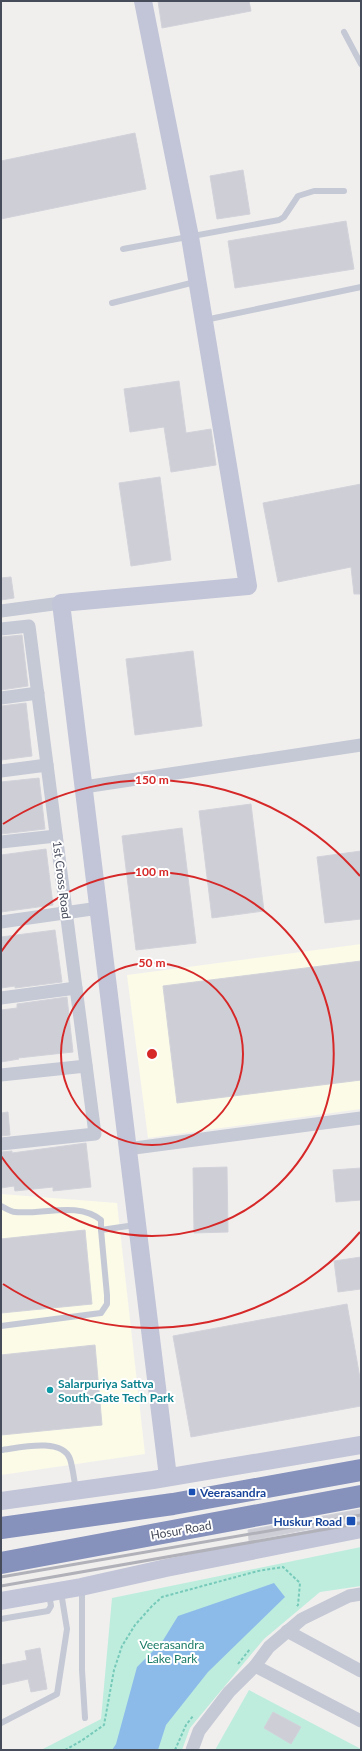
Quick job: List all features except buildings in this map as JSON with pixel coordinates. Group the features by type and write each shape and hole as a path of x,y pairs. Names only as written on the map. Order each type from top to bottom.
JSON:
{"highway":[{"path":"1,1528 173,1504 361,1470"},
{"name":"Hosur Road","path":"1,1563 361,1496"},
{"path":"173,1504 176,1530"}],"street":[{"path":"1,610 248,586 190,237 143,1"},
{"path":"61,603 168,1477"},
{"name":"1st Cross Road","path":"1,629 29,626 94,1134 1,1144"},
{"path":"1,698 38,693"},
{"path":"84,787 361,745"},
{"path":"1,771 47,765"},
{"path":"1,842 56,836"},
{"path":"1,922 99,908"},
{"path":"1,998 76,988"},
{"path":"1,1075 86,1066"},
{"path":"127,1149 361,1118"},
{"path":"1,1501 168,1477 361,1444"},
{"path":"1,1601 82,1587 166,1568 361,1528"},
{"path":"192,1750 199,1732 229,1692 255,1666 269,1647 302,1619 349,1596 361,1594"},
{"path":"287,1632 361,1671"},
{"path":"255,1666 361,1721"}],"lane":[{"path":"344,32 361,64"},
{"path":"122,249 279,220 284,217 298,196 314,191 344,191"},
{"path":"112,303 197,281"},
{"path":"203,320 361,287"},
{"path":"1,1206 14,1212 77,1210 96,1215 101,1220 107,1295 107,1304 101,1313 1,1326"},
{"path":"101,1230 136,1225"},
{"path":"1,1450 44,1445 54,1447 66,1453 70,1459 76,1491"},
{"path":"82,1587 82,1670 85,1718"},
{"path":"1,1619 48,1611 55,1592"},
{"path":"1,1723 57,1694 67,1629 55,1592"}],"path":[{"path":"65,1750 104,1725 114,1670 127,1635 143,1614 162,1598 258,1571 283,1567 300,1583 298,1606 293,1610"},
{"path":"235,1668 254,1644"},
{"path":"175,1750 186,1725 196,1713"}],"shaded area":[{"path":"361,944 361,1109 148,1138 127,975"},
{"path":"1,1194 117,1203 145,1454 1,1475"}],"green space":[{"name":"Veerasandra Lake Park","path":"361,1547 361,1586 320,1592 264,1639 190,1728 182,1750 41,1750 101,1719 112,1598"},
{"path":"249,1690 361,1749 361,1750 215,1750"}],"water":[{"path":"274,1583 285,1597 208,1672 166,1725 158,1750 112,1750 116,1744 137,1667 162,1642 178,1616"}],"railway":[{"path":"1,1577 361,1515"},
{"path":"1,1586 361,1523"}],"place":[{"name":"Salarpuriya Sattva South-Gate Tech Park","path":"50,1390"},
{"name":"Veerasandra","path":"192,1492"},
{"name":"Huskur Road","path":"351,1521"}]}
